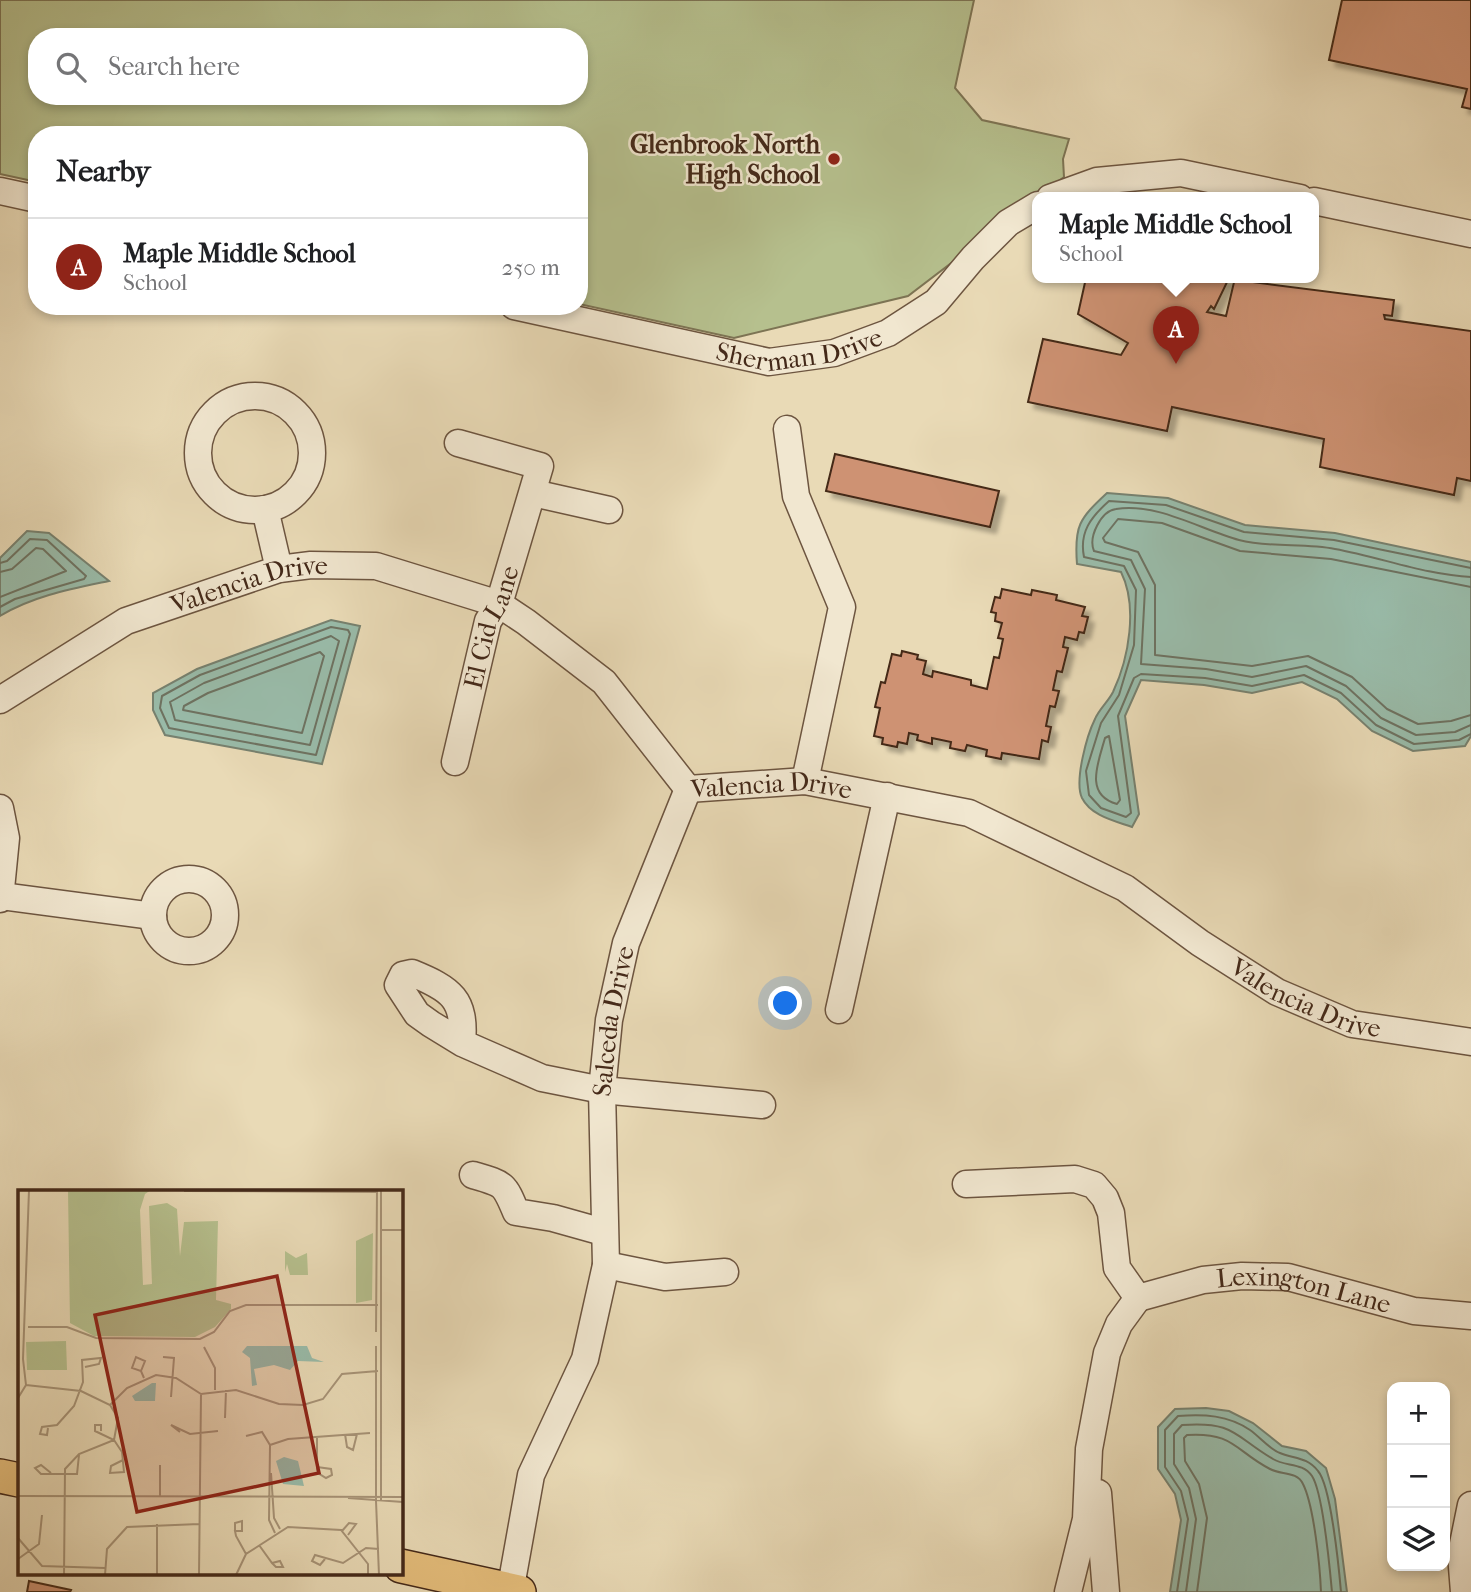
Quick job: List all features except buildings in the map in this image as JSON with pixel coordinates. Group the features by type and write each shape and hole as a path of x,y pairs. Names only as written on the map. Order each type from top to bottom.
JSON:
{"main road":[{"path":"0,1476 18,1480"},
{"path":"402,1566 513,1591"}],"street":[{"path":"1067,192 1097,181 1181,173 1271,192"},
{"path":"0,191 28,197"},
{"path":"1319,202 1471,234"},
{"name":"Sherman Drive","path":"555,315 769,362 834,353 887,334 936,302 973,258 1008,223 1032,209"},
{"path":"261,396 279,401 293,411 304,425 311,442 312,460 307,477 296,492 282,503 265,509 246,509 227,503 211,490 201,473 199,444 210,417 225,404 243,397 261,396"},
{"path":"787,429 796,496 842,607 806,781"},
{"name":"El Cid Lane","path":"455,762 488,621 499,604 540,466 458,443"},
{"path":"533,493 609,510"},
{"path":"265,509 279,569"},
{"name":"Valencia Drive","path":"0,700 126,621 279,569 311,565 376,566 499,604 604,682 688,789 806,781 969,813 1055,852 1125,888 1200,943 1277,992 1352,1024 1471,1042"},
{"name":"Salceda Drive","path":"513,1591 531,1475 585,1359 606,1265 603,1232 603,1090 609,1020 626,943 688,789"},
{"path":"839,1010 887,796"},
{"path":"0,808 6,838 1,898 153,916"},
{"path":"463,1043 542,1078 603,1090 762,1105"},
{"path":"473,1175 499,1182 507,1188 516,1212 553,1218 603,1232"},
{"path":"966,1184 1075,1179 1094,1185 1105,1198 1111,1213 1117,1268 1138,1298 1119,1324 1107,1353 1089,1449 1087,1474 1086,1519 1071,1581 1106,1583 1100,1497 1087,1474"},
{"path":"606,1265 665,1277 725,1272"},
{"name":"Lexington Lane","path":"1138,1298 1203,1280 1242,1276 1288,1277 1414,1311 1471,1316"},
{"path":"1464,1592 1461,1554 1467,1544 1471,1505"}],"green space":[{"name":"Glenbrook North High School","path":"0,0 974,0 955,88 982,120 1069,139 1063,159 1064,177 1044,192 1032,192 1032,201 908,296 734,338 588,306 588,126 28,126 28,180 0,174"}],"water":[{"path":"1107,493 1168,498 1245,525 1335,533 1471,562 1471,736 1465,746 1413,751 1372,731 1337,699 1302,682 1252,693 1204,685 1141,680 1125,716 1139,814 1132,827 1091,809 1082,798 1080,790 1082,758 1095,719 1111,696 1119,678 1127,648 1130,616 1129,600 1121,572 1077,564 1076,541 1080,524"},
{"path":"27,531 49,533 109,581 39,598 0,616 0,558"},
{"path":"331,620 360,626 322,764 165,735 153,710 153,693 197,669"},
{"path":"1206,1408 1229,1411 1253,1423 1282,1446 1306,1451 1326,1468 1335,1499 1347,1592 1170,1592 1181,1520 1175,1494 1158,1469 1158,1427 1175,1409"}],"place":[{"name":"Glenbrook North High School","path":"834,159"},
{"name":"Maple Middle School","path":"1176,364"}]}
